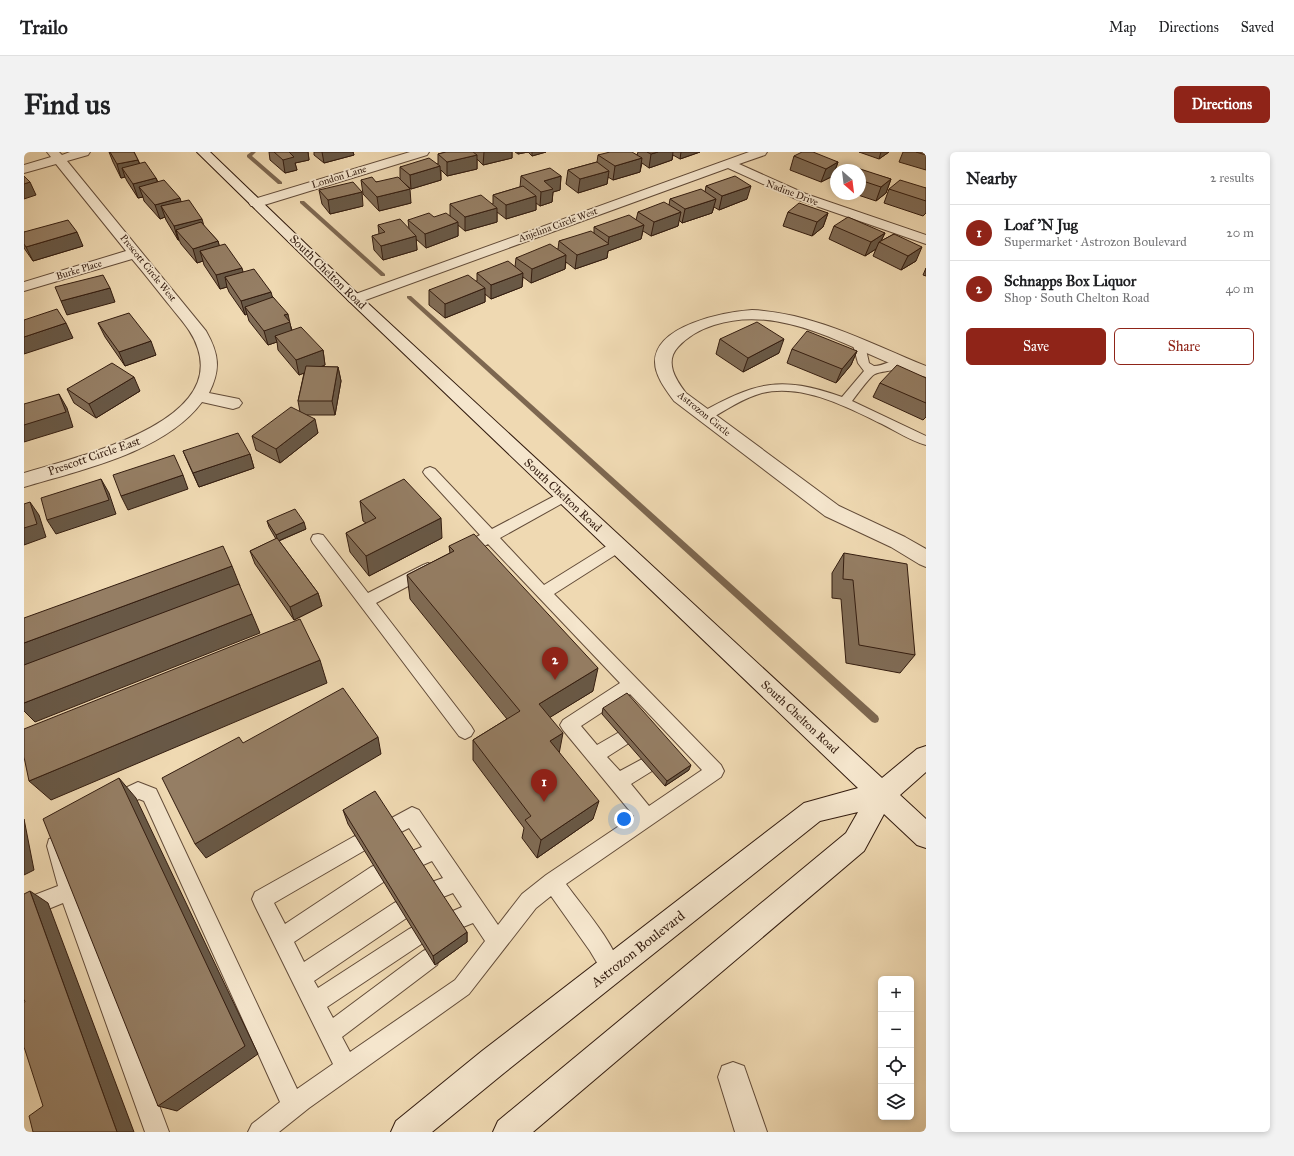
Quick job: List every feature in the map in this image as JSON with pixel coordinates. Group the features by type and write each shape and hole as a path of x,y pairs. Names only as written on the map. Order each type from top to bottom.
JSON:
{"street":[{"path":"24,169 56,155 84,152"},
{"name":"South Chelton Road","path":"203,152 355,299 926,836"},
{"name":"London Lane","path":"256,202 423,152"},
{"name":"Anjelina Circle West","path":"355,299 762,152"},
{"name":"Prescott Circle West","path":"56,155 198,331 205,344 209,367 206,382 198,396"},
{"name":"Nadine Drive","path":"729,164 794,195 926,240"},
{"name":"Burke Place","path":"24,287 135,253"},
{"name":"Astrozon Circle","path":"926,372 803,322 758,314 716,319 697,326 683,334 672,343 664,355 663,369 670,383 680,397 832,511 898,542 926,559"},
{"path":"198,396 233,402"},
{"name":"Prescott Circle East","path":"24,480 136,444 171,423 186,410 198,396"},
{"name":"Astrozon Boulevard","path":"508,1132 855,842 882,794 926,757"},
{"name":"Astrozon Boulevard","path":"407,1132 493,1062 813,811 882,794"},
{"path":"732,1077 751,1132"}],"lane":[{"path":"859,345 862,362 864,366 871,370 879,370 901,362"},
{"path":"844,402 871,370"},
{"path":"705,416 751,392 775,388 806,391 844,402 926,441"},
{"path":"260,1132 293,1105 462,987 529,901 553,882 715,771 686,740 654,718 632,684 543,593 430,472"},
{"path":"366,601 491,537 565,496"},
{"path":"318,539 465,731"},
{"path":"543,593 618,546"},
{"path":"632,684 569,725 647,817"},
{"path":"595,756 623,738"},
{"path":"671,750 686,740"},
{"path":"618,782 646,765"},
{"path":"99,809 138,790 150,795 293,1105"},
{"path":"393,827 412,816 497,941"},
{"path":"62,830 54,838 70,891 157,1132"},
{"path":"346,1068 262,899 360,844"},
{"path":"414,860 435,850"},
{"path":"282,938 378,874"},
{"path":"433,891 457,882"},
{"path":"553,882 597,944 612,969"},
{"path":"24,910 70,891"},
{"path":"301,977 401,910"},
{"path":"453,921 477,911"},
{"path":"314,1003 416,936"},
{"path":"329,1034 430,958"}],"building":[{"path":"110,152 134,152 138,160 117,164"},
{"path":"274,152 289,152 294,157 283,160"},
{"path":"446,152 473,152 477,155 447,162 438,154"},
{"path":"610,152 632,152 642,158 615,166 598,155"},
{"path":"647,152 658,152 651,154"},
{"path":"802,152 813,152 838,162 830,164 830,167 826,169 794,156"},
{"path":"916,152 926,152 926,155"},
{"path":"429,158 440,166 410,175 400,167"},
{"path":"145,162 156,178 133,184 122,168"},
{"path":"597,162 609,171 580,179 568,170"},
{"path":"550,168 561,176 544,181 553,189 541,192 521,176"},
{"path":"866,171 891,179 881,187 866,182"},
{"path":"24,176 30,182 24,184"},
{"path":"735,176 751,186 722,196 706,186"},
{"path":"372,177 376,182 398,177 410,189 377,197 361,180"},
{"path":"164,180 180,198 155,205 139,187"},
{"path":"900,180 926,188 926,201 889,189"},
{"path":"353,182 362,192 328,200 319,190"},
{"path":"523,186 536,196 506,205 493,195"},
{"path":"701,189 716,199 685,209 670,199"},
{"path":"481,195 497,208 465,217 450,204"},
{"path":"189,200 202,219 174,226 161,206"},
{"path":"664,202 681,212 654,222 638,212"},
{"path":"799,203 828,213 817,222 788,212"},
{"path":"429,213 434,217 446,213 458,222 425,234 408,220"},
{"path":"629,215 644,225 609,237 594,227"},
{"path":"848,217 885,233 871,242 834,226"},
{"path":"400,219 416,236 381,246 372,236 385,232 378,225"},
{"path":"68,220 77,232 26,247 24,244 24,232"},
{"path":"201,222 218,241 193,249 176,230"},
{"path":"591,231 609,244 577,255 559,241"},
{"path":"894,234 922,247 908,256 879,242"},
{"path":"225,244 242,268 216,275 200,251"},
{"path":"550,244 566,255 532,269 516,258"},
{"path":"508,261 523,273 491,285 477,273"},
{"path":"254,269 271,292 241,301 225,277"},
{"path":"103,275 110,288 61,301 55,287"},
{"path":"468,275 485,288 445,304 429,290"},
{"path":"273,297 288,314 284,315 290,322 264,331 245,307"},
{"path":"57,309 66,323 24,337 24,320"},
{"path":"129,313 151,341 119,352 98,323"},
{"path":"757,322 784,339 748,358 720,339"},
{"path":"301,327 323,350 296,360 275,336"},
{"path":"807,331 857,351 842,369 792,349"},
{"path":"112,363 134,377 89,404 67,389"},
{"path":"897,365 926,378 926,403 880,383"},
{"path":"306,366 338,367 332,401 298,401"},
{"path":"59,394 66,412 24,425 24,404"},
{"path":"291,407 315,419 276,449 252,436"},
{"path":"238,433 250,454 193,473 183,451"},
{"path":"174,455 183,475 121,496 113,475"},
{"path":"101,479 109,500 47,520 41,498"},
{"path":"404,479 441,518 366,556 346,533 376,518 360,501"},
{"path":"30,502 37,524 24,528 24,504"},
{"path":"295,509 304,522 276,535 267,521"},
{"path":"474,534 598,668 539,704 563,733 550,741 599,801 541,840 525,820 531,816 473,740 520,711 407,575 454,551 449,546"},
{"path":"277,538 318,593 290,607 250,551"},
{"path":"223,546 232,566 24,643 24,618"},
{"path":"844,553 907,564 915,655 859,645 853,580 843,579"},
{"path":"239,584 252,614 24,703 24,665"},
{"path":"300,619 320,660 29,781 24,757 24,729"},
{"path":"343,688 378,737 195,844 162,778 239,737 243,743"},
{"path":"627,693 691,765 667,781 603,708"},
{"path":"119,778 245,1046 158,1106 43,819"},
{"path":"375,791 467,932 433,956 343,810"},
{"path":"30,891 117,1132 33,1132 29,1116 43,1106 24,1047 24,894"}],"waterway":[{"path":"254,152 249,156 280,183"},
{"path":"302,202 383,275"},
{"path":"409,297 875,719"}],"place":[{"name":"Schnapps Box Liquor","path":"555,680"},
{"name":"Loaf 'N Jug","path":"544,802"}]}
